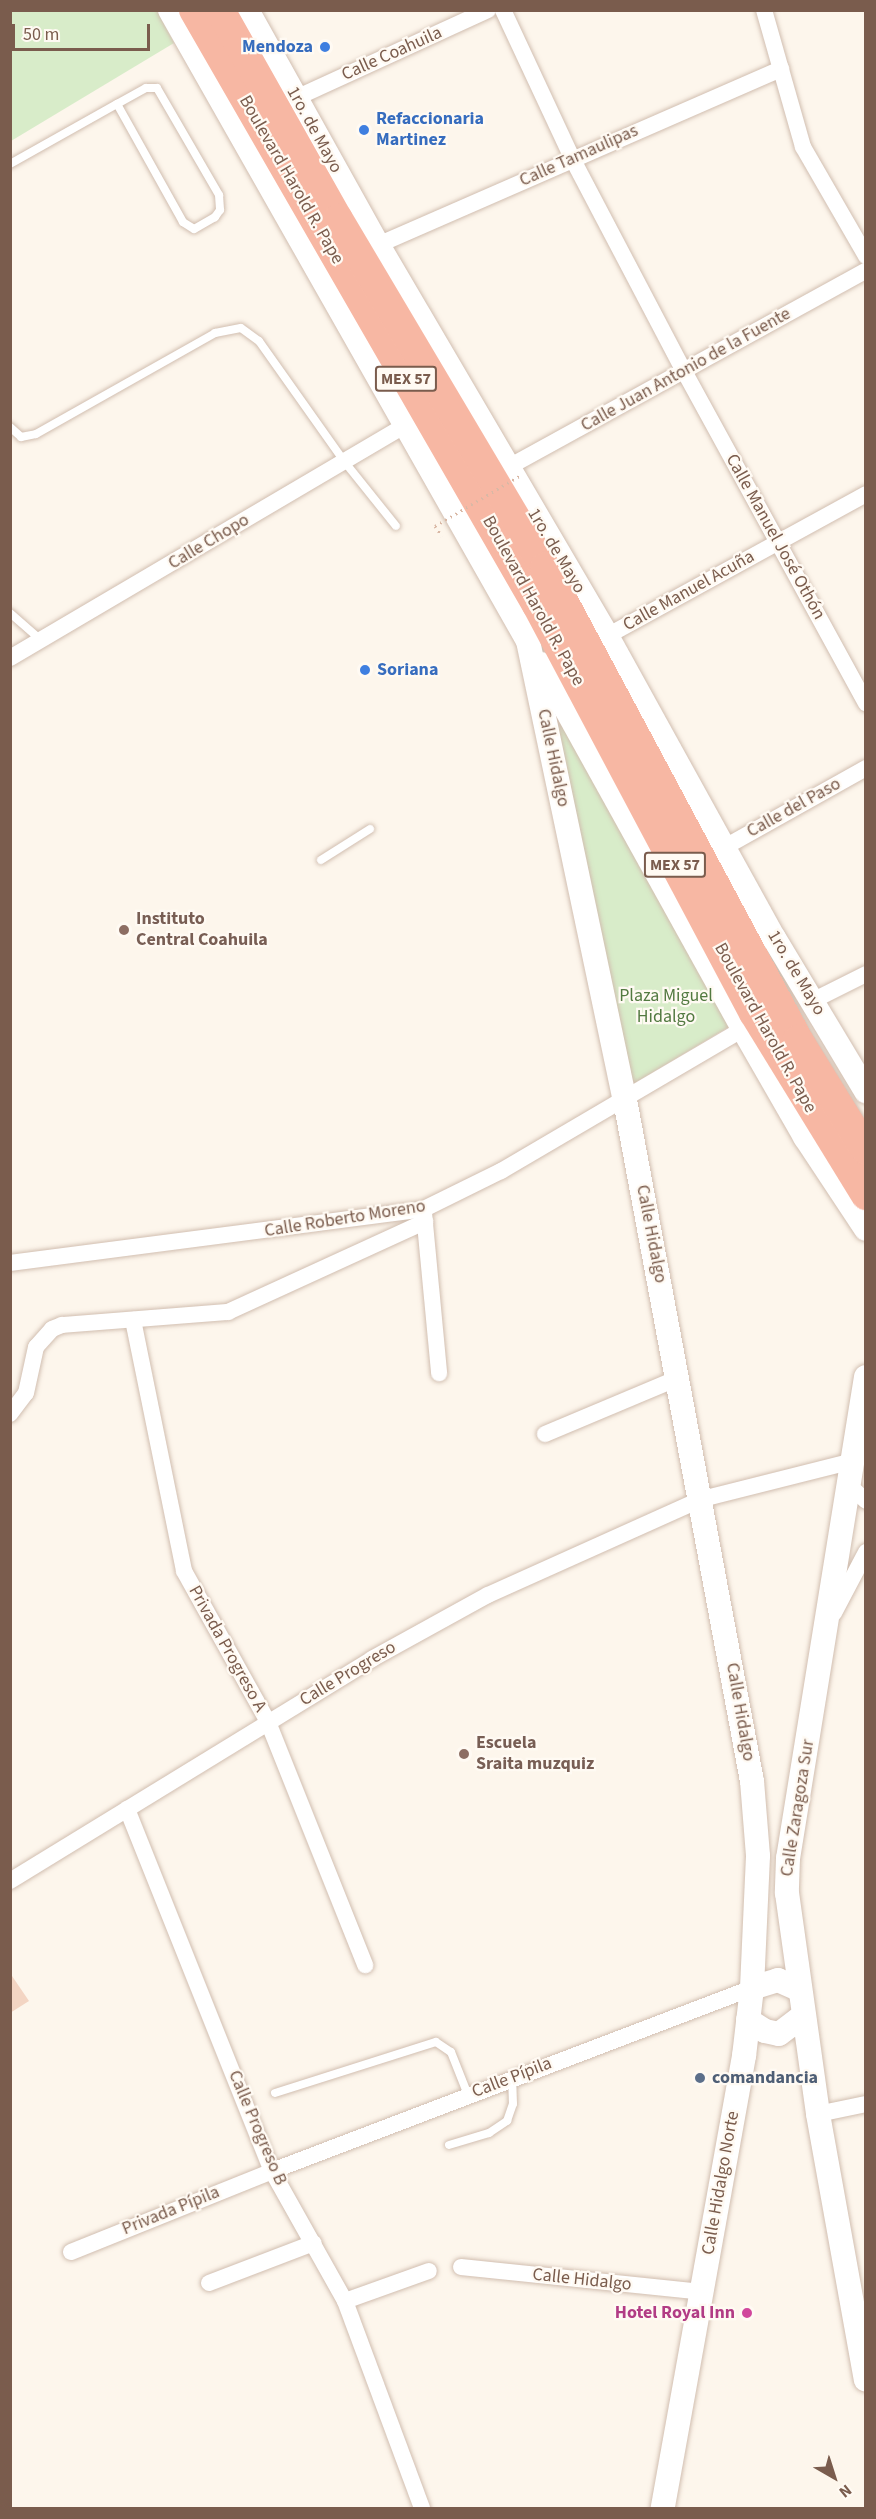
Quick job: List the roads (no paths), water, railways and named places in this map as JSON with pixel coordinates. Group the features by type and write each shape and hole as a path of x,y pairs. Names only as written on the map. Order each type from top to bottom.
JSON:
{"highway":[{"name":"Boulevard Harold R. Pape","path":"194,10 328,224 504,524 798,1040 866,1150"},
{"name":"Boulevard Harold R. Pape","path":"220,10 328,224"},
{"name":"Boulevard Harold R. Pape","path":"504,524 754,1013 832,1146 866,1195"}],"street":[{"name":"Calle Hidalgo","path":"170,10 518,618 528,641 625,1100 702,1499 752,1781 758,1856"},
{"name":"1ro. de Mayo","path":"247,10 378,245 514,472 723,848 866,1091"},
{"name":"Calle Coahuila","path":"296,98 488,10"},
{"name":"Calle Manuel José Othón","path":"503,10 572,158 684,371 866,704"},
{"path":"764,10 804,147 866,256"},
{"name":"Calle Tamaulipas","path":"378,245 572,158 781,69"},
{"name":"Calle Juan Antonio de la Fuente","path":"514,472 684,371 866,271"},
{"name":"Calle Chopo","path":"10,658 407,424"},
{"name":"Calle Manuel Acuña","path":"607,636 866,494"},
{"path":"528,641 805,1137 866,1229"},
{"name":"Calle del Paso","path":"723,848 866,768"},
{"path":"812,1001 866,974"},
{"name":"Calle Roberto Moreno","path":"10,1263 424,1216 743,1029"},
{"path":"10,1414 26,1393 36,1347 52,1329 133,1320 210,1315 244,1306 424,1216 439,1372"},
{"name":"Privada Progreso A","path":"133,1320 184,1571 268,1722 365,1965"},
{"name":"Calle Zaragoza Sur","path":"866,1377 853,1461 858,1493 828,1624 787,1874 803,2016 818,2114 866,2380"},
{"path":"545,1434 678,1378"},
{"name":"Calle Progreso","path":"10,1881 268,1722 488,1595 702,1499 853,1461"},
{"path":"828,1624 866,1552"},
{"name":"Calle Progreso B","path":"127,1809 272,2170 345,2301 423,2508"},
{"name":"Calle Hidalgo Norte","path":"663,2508 748,2020 752,1988 758,1856"},
{"path":"752,1988 778,1980 800,1990"},
{"name":"Calle Pípila","path":"272,2170 752,1988"},
{"path":"748,2020 765,2031 779,2034 803,2016"},
{"path":"818,2114 866,2104"},
{"name":"Privada Pípila","path":"71,2252 272,2170"},
{"path":"209,2283 314,2243"},
{"name":"Calle Hidalgo","path":"461,2267 702,2292"},
{"path":"345,2301 429,2271"}],"lane":[{"path":"10,164 117,104 146,88 157,88 162,92 219,195 222,202 215,217 194,229 183,222 117,104"},
{"path":"10,427 21,436 36,434 215,333 241,328 259,341 344,461 396,526"},
{"path":"10,613 41,641"},
{"path":"321,860 370,829"},
{"path":"274,2093 436,2042 451,2052 468,2095"},
{"path":"449,2145 489,2133 507,2121 513,2104 512,2078"}],"place":[{"name":"Mendoza","path":"325,47"},
{"name":"Refaccionaria Martinez","path":"364,130"},
{"name":"Soriana","path":"365,670"},
{"name":"Instituto Central Coahuila","path":"124,930"},
{"name":"Escuela Sraita muzquiz","path":"464,1754"},
{"name":"comandancia","path":"700,2078"},
{"name":"Hotel Royal Inn","path":"747,2313"}],"park label":[{"name":"Plaza Miguel Hidalgo","path":"666,1007"}]}
